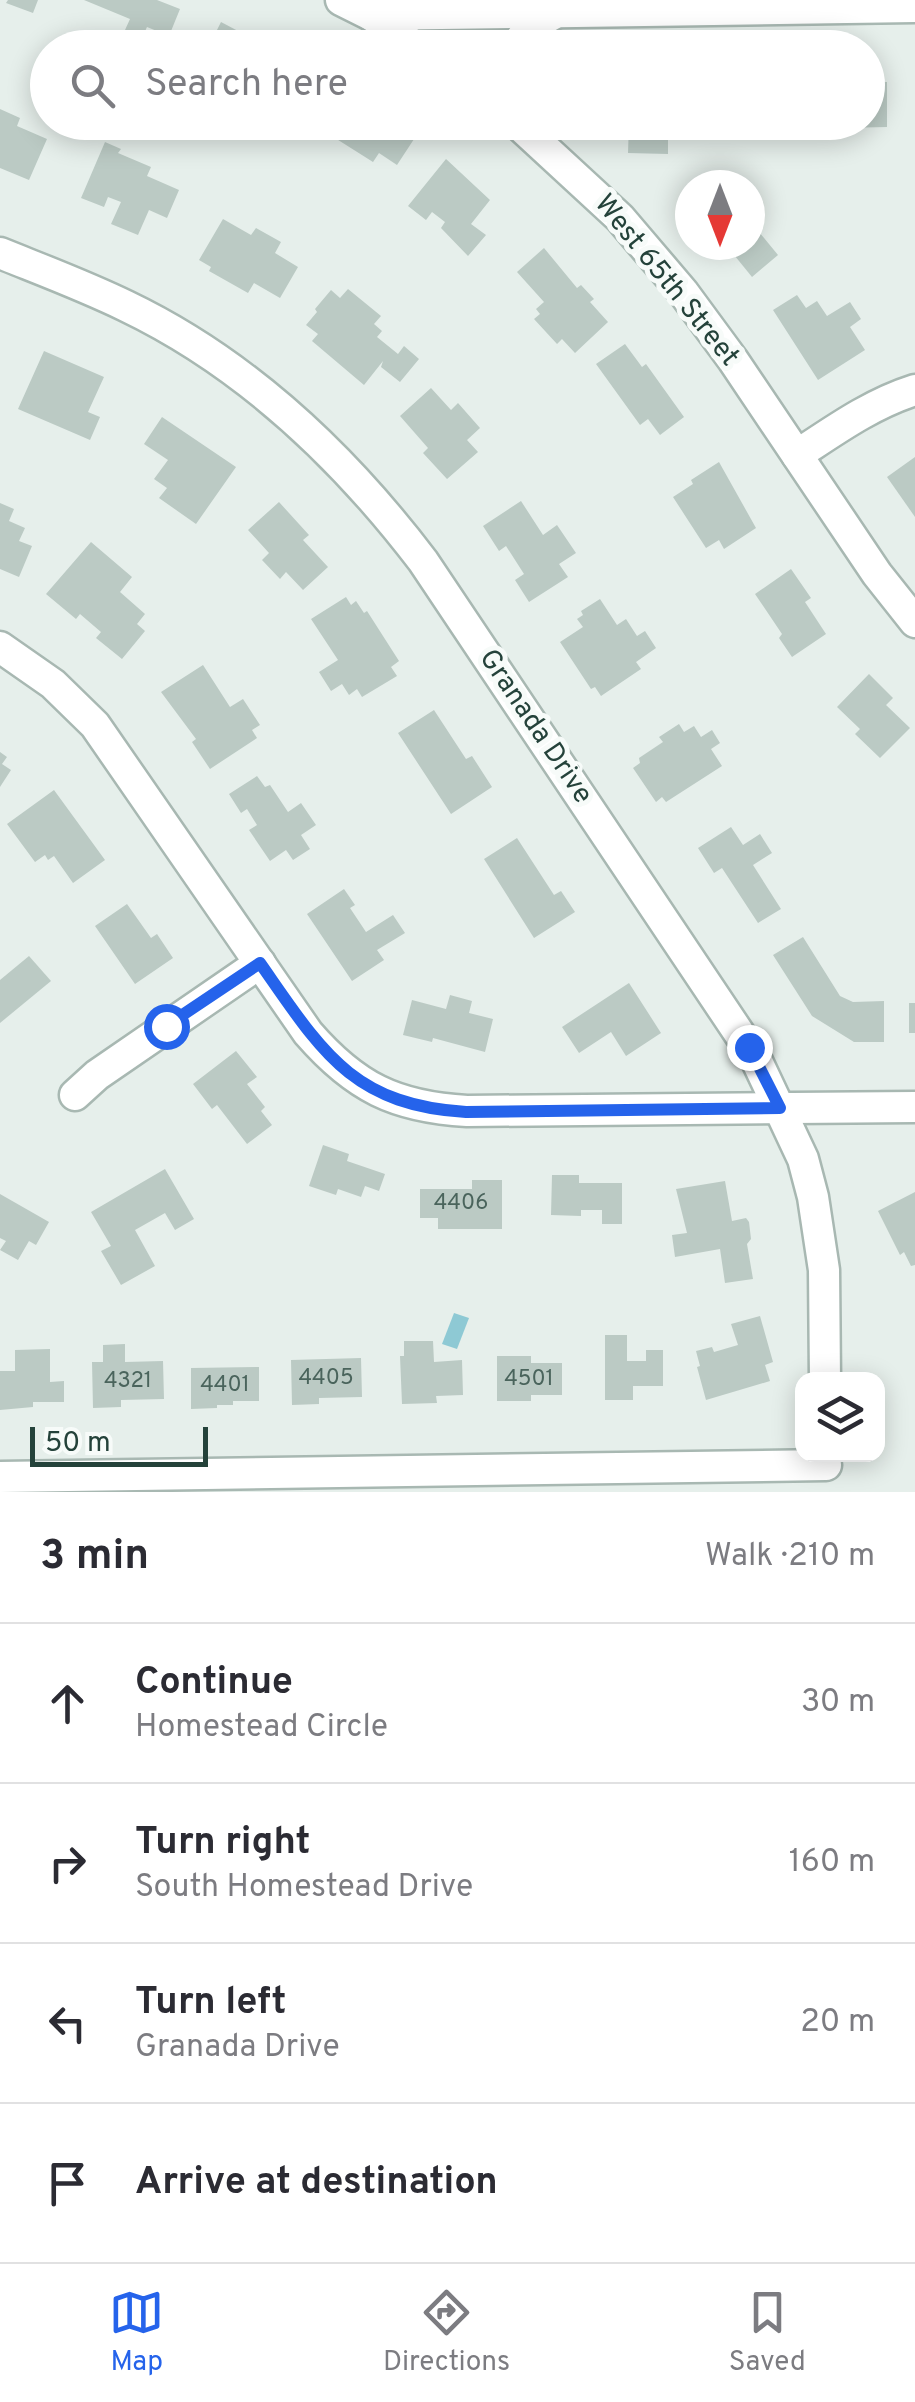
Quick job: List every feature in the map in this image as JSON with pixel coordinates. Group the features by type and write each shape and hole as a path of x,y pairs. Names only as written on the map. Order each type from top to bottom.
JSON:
{"street":[{"path":"341,0 393,30"},
{"path":"370,14 915,7"},
{"path":"528,30 556,12"},
{"name":"West 65th Street","path":"536,140 620,218 683,292 877,574 915,622"},
{"name":"Granada Drive","path":"0,253 127,306 184,337 283,408 382,507 423,562 755,1057 803,1159 813,1197 824,1270 825,1372"},
{"path":"797,455 851,419 892,397 915,390"},
{"path":"0,647 52,684 95,725 308,1033 334,1062 377,1092 431,1110 466,1112 915,1107"},
{"path":"76,1095 97,1074 260,963"},
{"path":"0,1477 826,1471"}],"water":[{"path":"454,1313 469,1318 457,1349 442,1344"}],"building":[{"path":"38,0 33,13 6,3"},
{"path":"84,0 157,0 180,9 171,30 125,30 130,19"},
{"path":"221,22 236,30 217,30"},
{"path":"885,82 887,82 885,127"},
{"path":"0,109 20,118 17,126 30,132 30,140 47,140 29,180 0,168"},
{"path":"338,140 413,140 397,165 379,153 373,162"},
{"path":"628,140 668,140 668,154 628,153"},
{"path":"105,142 121,149 118,153 151,167 147,176 179,190 167,218 149,210 138,235 111,224 121,202 108,197 104,207 81,198"},
{"path":"446,159 490,200 471,224 486,235 468,256 441,228 445,222 432,212 426,220 408,206"},
{"path":"223,219 251,235 256,228 281,242 275,253 298,267 280,298 254,283 248,293 209,271 211,267 199,260"},
{"path":"765,239 778,255 752,277 738,260 765,260"},
{"path":"544,248 577,288 581,285 594,299 590,302 608,322 575,353 562,339 557,344 534,319 540,314 536,309 544,302 517,272"},
{"path":"348,289 381,316 374,324 382,331 377,337 398,354 404,346 419,359 400,382 381,367 383,361 364,385 312,341 318,334 306,325 317,312 315,309 331,290 340,298"},
{"path":"797,295 806,308 817,301 827,316 850,302 861,319 850,327 865,350 818,380 773,310"},
{"path":"625,344 642,367 646,364 684,417 660,435 648,419 640,425 596,364"},
{"path":"44,351 104,377 88,412 100,417 90,440 18,409"},
{"path":"431,388 451,410 458,403 480,428 467,440 478,452 447,479 423,453 428,448 400,416"},
{"path":"162,417 236,467 196,524 159,498 167,488 154,479 168,460 144,444"},
{"path":"915,457 915,517 887,477"},
{"path":"719,462 756,528 724,549 719,540 706,548 673,497"},
{"path":"521,501 543,535 557,525 576,553 559,564 568,577 529,602 515,580 524,574 506,546 499,551 483,526"},
{"path":"279,502 309,535 303,540 328,567 303,590 286,572 280,579 262,560 269,553 248,530"},
{"path":"0,503 14,509 9,521 25,528 19,541 32,546 19,577 0,569"},
{"path":"91,542 132,577 120,592 145,614 137,624 145,631 122,659 96,638 101,632 80,614 76,619 46,594"},
{"path":"791,569 811,598 805,602 826,634 792,657 779,638 782,634 755,594"},
{"path":"346,597 351,605 356,601 364,613 367,611 399,661 391,667 397,676 362,697 357,689 349,695 342,684 331,691 319,672 338,660 311,619"},
{"path":"600,599 617,625 626,619 637,636 645,631 656,648 636,662 641,669 601,696 595,687 591,689 560,642 583,627 577,619 583,615 581,611"},
{"path":"203,665 230,707 243,699 260,725 252,730 257,738 210,769 192,742 196,739 161,692"},
{"path":"869,674 893,698 886,705 910,728 880,758 855,734 860,729 837,707"},
{"path":"434,710 466,759 472,756 492,787 451,814 398,733"},
{"path":"679,724 684,732 694,726 701,737 712,730 720,743 711,749 722,766 666,802 662,797 656,802 633,768 640,763 639,758 663,742 659,737"},
{"path":"0,752 7,757 2,764 11,770 0,787"},
{"path":"257,776 265,787 270,785 288,812 301,803 316,825 301,835 310,849 293,860 286,850 270,861 249,830 257,825 247,809 241,813 229,794"},
{"path":"54,790 105,860 73,883 54,856 48,860 45,855 35,862 7,824"},
{"path":"731,827 743,845 760,834 772,853 753,865 781,909 758,923 722,868 714,873 698,848"},
{"path":"517,838 554,895 561,891 575,912 534,938 484,859"},
{"path":"344,889 355,905 350,908 366,932 393,915 405,933 377,950 384,960 352,981 307,914"},
{"path":"127,904 151,938 157,934 173,958 135,984 95,926"},
{"path":"803,937 840,996 853,1002 884,1001 884,1042 854,1042 812,1016 773,955"},
{"path":"29,956 51,981 0,1023 0,980"},
{"path":"629,983 661,1033 626,1056 611,1032 579,1053 562,1027"},
{"path":"450,995 472,1001 469,1013 493,1019 485,1052 433,1038 432,1042 403,1035 412,1000 446,1009"},
{"path":"909,1003 915,1003 915,1033 909,1033"},
{"path":"236,1051 257,1077 247,1084 265,1107 261,1111 272,1125 247,1144 217,1105 212,1109 193,1084"},
{"path":"323,1145 349,1154 347,1161 385,1174 379,1191 365,1186 361,1197 338,1189 336,1195 309,1186"},
{"path":"165,1169 194,1219 175,1230 165,1213 135,1230 155,1266 121,1285 101,1251 111,1246 91,1212"},
{"path":"552,1175 579,1175 579,1183 622,1183 622,1224 602,1224 602,1210 581,1210 581,1216 551,1215"},
{"path":"472,1180 502,1180 502,1229 438,1229 438,1218 420,1218 420,1189 472,1189"},
{"path":"725,1181 732,1221 746,1218 749,1222 751,1239 747,1244 753,1279 725,1283 720,1249 675,1257 672,1235 687,1233 676,1189"},
{"path":"915,1192 915,1265 911,1266 904,1252 900,1255 878,1211"},
{"path":"0,1194 49,1222 36,1245 29,1241 18,1260 0,1250 6,1241 0,1238"},
{"path":"760,1316 773,1362 765,1365 770,1381 706,1400 696,1351 712,1347 714,1352 738,1345 731,1324"},
{"path":"605,1335 627,1335 627,1361 646,1361 646,1350 663,1350 663,1386 633,1386 633,1400 605,1400"},
{"path":"404,1341 433,1341 434,1362 462,1360 463,1395 436,1396 437,1403 402,1404 400,1356 404,1356"},
{"path":"125,1344 125,1362 163,1361 164,1399 121,1400 121,1407 93,1408 92,1362 103,1362 103,1345"},
{"path":"50,1349 50,1382 64,1381 64,1402 33,1402 33,1407 0,1410 0,1371 15,1371 15,1350"},
{"path":"497,1356 531,1356 531,1363 562,1363 562,1395 531,1395 531,1401 497,1401"},
{"path":"361,1358 362,1397 319,1398 319,1404 292,1405 291,1360"},
{"path":"259,1367 259,1401 233,1401 233,1405 191,1409 191,1368"}],"route":[{"path":"166,1026 260,963 308,1033 354,1078 407,1104 466,1112 780,1108 749,1047"}]}
